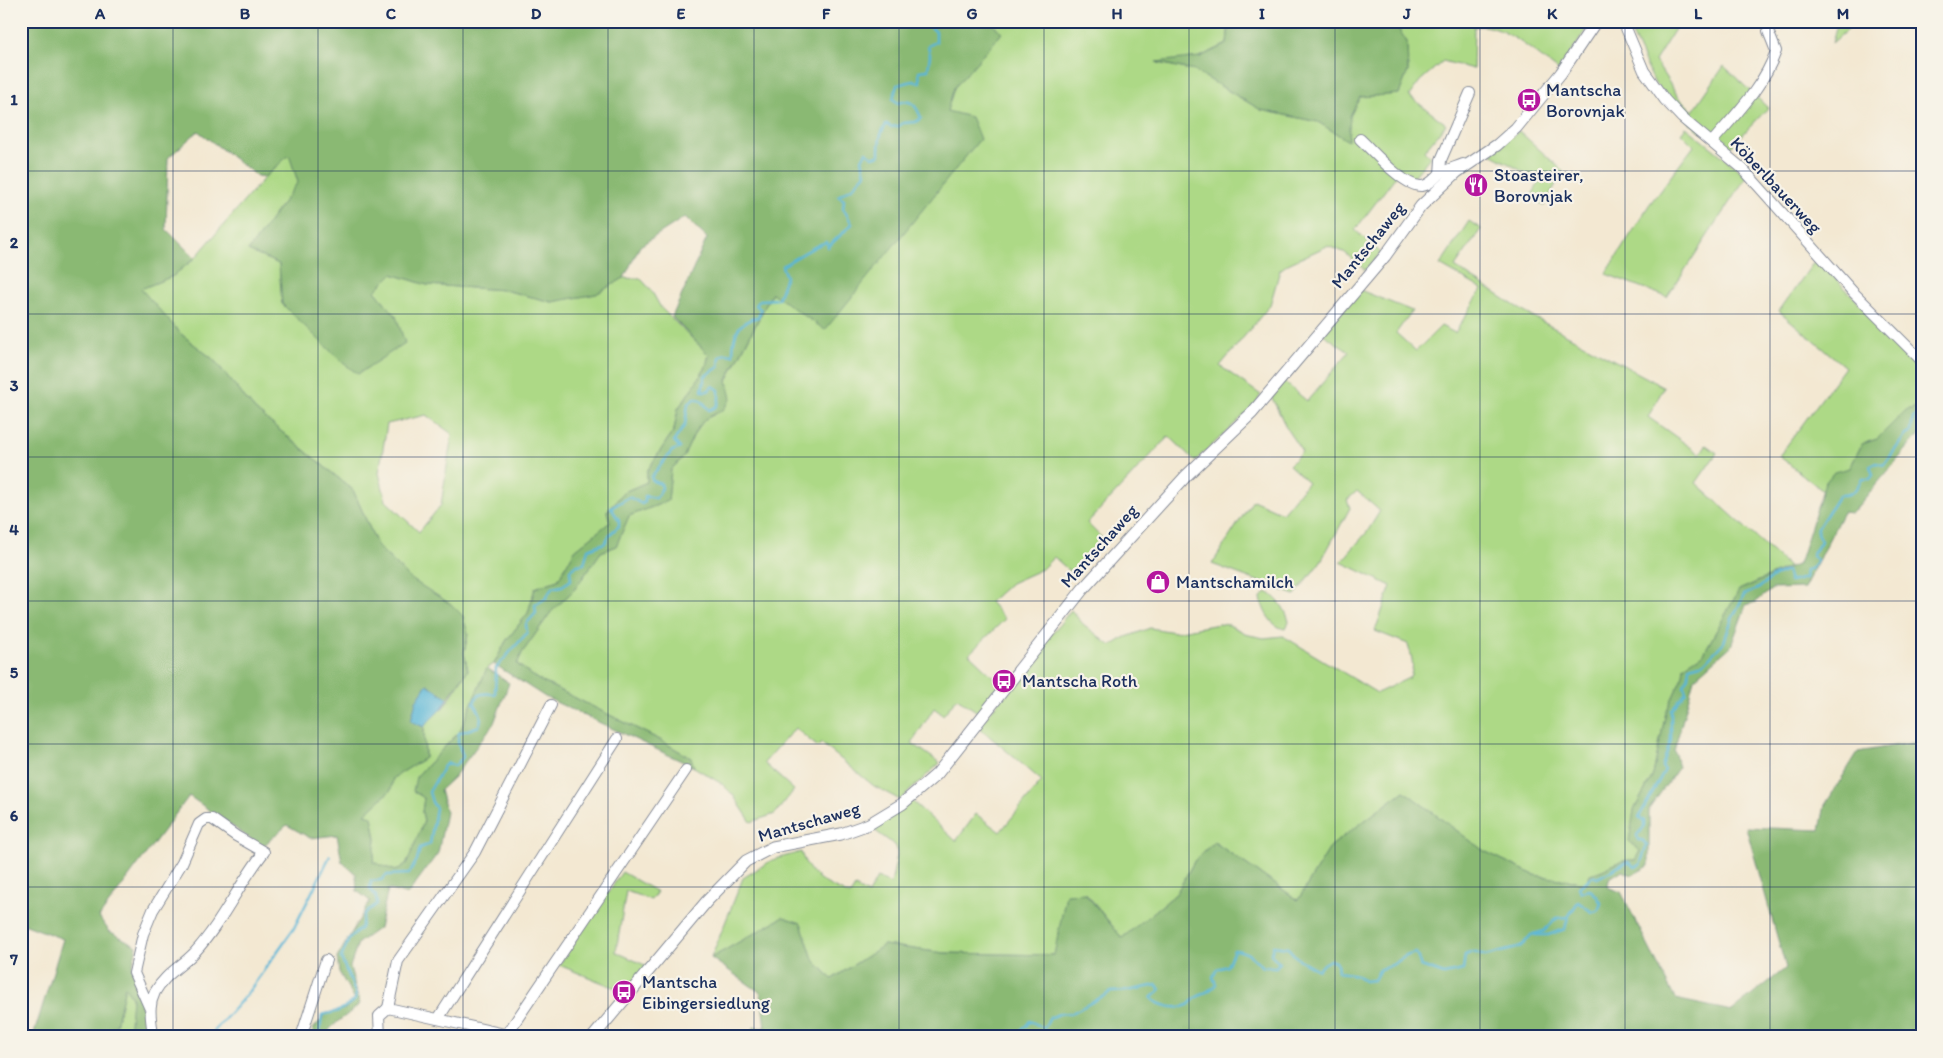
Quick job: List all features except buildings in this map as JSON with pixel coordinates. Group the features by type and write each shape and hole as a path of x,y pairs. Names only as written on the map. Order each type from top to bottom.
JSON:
{"street":[{"name":"Mantschaweg","path":"593,1037 707,901 746,861 773,848 840,834 869,824 902,804 936,774 1083,589 1186,476 1252,413 1385,256 1421,206 1457,172 1477,159 1516,128 1561,73 1596,21"},
{"name":"Köberlbauerweg","path":"1623,21 1653,86 1682,118 1754,180 1853,292 1922,361"},
{"path":"1712,142 1744,104 1771,67 1776,51 1768,31 1773,21"},
{"path":"1440,174 1441,160 1470,93"},
{"path":"1360,139 1409,183 1421,186 1429,184"},
{"path":"1421,206 1429,184 1440,174 1477,159"},
{"path":"380,1037 379,1016 388,1008 398,961 475,852 551,706"},
{"path":"438,1019 617,739"},
{"path":"507,1034 686,770"},
{"path":"150,1009 158,987 194,953 210,934 264,852 212,819 206,819 199,824 182,863 146,925 134,973 150,1009 153,1037"},
{"path":"301,1037 326,960"},
{"path":"388,1008 518,1037"}],"green space":[{"path":"21,21 989,21 1002,33 954,88 947,111 971,117 980,139 825,330 772,293 727,380 731,399 723,410 705,419 695,432 683,458 671,469 668,501 629,516 616,546 601,552 574,590 551,612 522,653 517,664 537,679 660,740 691,758 694,767 545,697 494,664 506,641 528,613 535,588 558,580 575,550 610,522 607,512 624,492 647,482 647,471 674,430 678,409 705,369 709,355 672,317 707,238 685,217 640,246 624,278 596,294 552,302 504,290 427,285 392,274 375,291 396,316 405,343 358,374 343,363 282,304 279,264 248,251 298,182 289,155 265,177 257,176 198,131 168,158 166,229 195,258 173,276 141,289 181,334 214,360 255,410 353,490 378,547 411,579 452,605 463,616 468,634 464,653 468,670 448,698 427,684 416,701 411,721 424,727 425,758 393,778 391,790 365,814 372,816 376,839 373,862 396,871 407,863 424,821 422,812 424,798 413,791 416,777 460,731 487,668 509,683 494,723 454,777 440,790 446,812 438,853 407,895 388,889 379,928 358,943 350,967 360,1004 334,1025 326,1034 327,1037 315,1037 313,1029 327,1013 345,1009 355,1000 339,972 337,958 370,901 357,891 356,874 342,862 337,835 310,838 287,825 262,847 189,796 99,917 109,931 137,946 132,968 144,1006 150,1037 129,1036 132,997 125,987 116,1025 103,1037 33,1037 63,939 21,923"},
{"path":"989,21 1229,21 1227,44 1200,57 1158,63 1195,71 1261,110 1318,122 1347,140 1350,116 1360,97 1399,94 1408,71 1407,42 1393,21 1462,21 1469,25 1469,21 1592,21 1559,71 1519,41 1496,29 1485,26 1474,27 1473,69 1443,61 1420,81 1409,96 1446,124 1424,151 1430,157 1412,179 1399,172 1355,230 1381,253 1365,270 1344,252 1327,246 1288,264 1280,270 1270,305 1220,366 1261,395 1252,408 1195,461 1169,436 1087,523 1105,541 1075,576 1054,557 1042,569 1011,583 990,602 1005,619 969,654 1001,684 979,713 957,698 943,715 934,708 912,743 940,763 900,800 874,786 821,743 818,747 795,728 764,763 794,790 775,814 751,822 733,795 722,784 694,767 691,758 660,740 537,679 517,664 522,653 551,612 574,590 601,552 616,546 629,516 668,501 671,469 683,458 695,432 705,419 723,410 727,381 772,293 942,185 980,139 946,111 954,88 1002,33"},
{"path":"1229,21 1393,21 1407,42 1408,71 1399,94 1360,97 1350,116 1348,141 1318,122 1261,110 1195,71 1156,62 1200,57 1227,44"},
{"path":"1626,21 1680,21 1655,61 1679,98 1693,111 1724,66 1768,108 1728,150 1692,125 1655,84"},
{"path":"1838,21 1857,21 1832,43"},
{"path":"1686,127 1747,176 1667,297 1606,274 1649,205 1694,146 1681,133"},
{"path":"1519,131 1563,171 1544,206 1531,197 1540,181 1491,154"},
{"path":"289,154 298,182 248,251 279,264 282,304 396,316 375,291 392,274 427,285 504,290 552,302 596,294 624,278 641,279 651,290 661,308 709,355 705,369 678,409 674,430 647,471 647,482 624,492 607,511 611,522 575,550 558,580 535,588 528,613 506,641 494,664 487,668 460,731 416,777 424,798 422,812 424,821 407,863 396,871 373,862 376,839 372,817 364,814 391,790 393,778 425,758 424,727 433,715 444,707 468,670 464,653 468,634 430,593 411,579 378,547 353,490 255,410 214,360 181,334 140,289 173,276 195,258 265,177","holes":["426,415 452,434 441,505 419,532 386,501 379,473 387,424"]},
{"path":"1469,221 1481,229 1455,267 1526,313 1664,387 1648,417 1700,454 1706,445 1717,453 1696,483 1789,567 1739,590 1704,653 1684,666 1683,675 1666,712 1653,775 1634,810 1640,851 1635,860 1623,861 1590,874 1587,883 1534,875 1484,851 1404,791 1331,846 1298,900 1214,842 1195,860 1176,894 1122,938 1086,893 1054,955 944,953 884,945 832,979 813,959 801,923 783,917 711,958 743,878 772,860 801,852 809,868 827,884 850,895 855,887 868,894 877,878 891,884 897,855 896,846 870,827 912,801 956,841 976,814 1000,832 1042,781 982,730 980,725 1071,610 1083,624 1111,646 1124,638 1150,628 1175,632 1219,624 1229,625 1249,635 1264,638 1283,636 1377,693 1409,678 1413,666 1408,644 1375,631 1391,586 1341,562 1367,532 1380,511 1357,491 1347,500 1350,508 1321,561 1295,595 1212,564 1253,500 1282,513 1308,482 1289,465 1302,452 1288,431 1271,396 1283,381 1307,401 1349,352 1323,334 1360,290 1412,311 1396,333 1416,351 1441,326 1455,333 1482,289 1440,265"},
{"path":"1816,259 1922,366 1922,406 1906,410 1877,439 1862,444 1850,468 1825,483 1823,491 1779,456 1845,367 1779,311"},
{"path":"1922,406 1922,431 1852,513 1843,512 1804,588 1772,589 1756,602 1746,605 1731,646 1694,679 1674,751 1679,767 1649,809 1649,866 1632,875 1622,871 1610,877 1607,887 1621,892 1675,999 1732,1011 1786,968 1746,827 1820,830 1825,805 1858,752 1922,741 1922,1037 747,1037 754,1027 765,1028 761,993 711,958 783,917 801,923 813,959 832,979 884,945 944,953 1054,955 1066,894 1085,893 1122,938 1176,894 1195,860 1214,842 1298,900 1331,846 1404,791 1484,851 1534,875 1587,883 1590,874 1623,861 1635,860 1640,851 1629,841 1634,810 1653,775 1666,712 1683,675 1684,666 1704,653 1739,590 1799,564 1825,483 1834,472 1850,468 1862,444 1877,439 1906,410"},
{"path":"1267,592 1278,601 1286,614 1289,622 1286,629 1272,622 1266,613 1261,597"},
{"path":"622,872 657,892 651,900 626,891 616,952 647,966 625,992 559,965"},
{"path":"125,986 132,997 130,1037 103,1037 116,1025"}],"water":[{"path":"427,684 448,698 424,727 411,721 416,701"}],"waterway":[{"path":"319,1037 322,1015 339,1011 355,1000 356,994 341,958 349,939 361,928 364,914 377,904 376,896 370,889 371,881 381,880 387,875 409,874 417,860 420,848 430,844 436,808 429,792 444,766 448,763 455,766 463,757 458,742 459,733 479,726 481,717 474,703 475,699 482,694 495,694 496,668 527,633 526,624 536,613 535,605 546,598 552,588 562,586 571,580 570,570 577,565 584,564 588,549 605,543 610,534 619,526 619,520 611,508 629,497 642,504 645,502 645,496 656,498 662,488 661,484 653,481 651,477 672,451 680,448 674,441 685,425 688,404 695,398 702,401 709,410 717,405 719,390 713,386 708,391 702,391 705,376 719,367 720,357 725,354 733,355 735,335 745,322 758,317 761,310 756,305 760,300 778,299 786,277 782,266 822,243 827,242 828,247 852,224 843,208 844,200 838,196 852,188 865,174 862,159 866,152 873,157 879,155 879,142 884,127 887,124 890,127 899,126 903,123 916,122 921,118 913,104 907,101 898,103 893,99 897,85 913,81 920,83 919,71 928,70 930,55 928,46 936,42 936,32 929,25 948,21"},
{"path":"1014,1037 1030,1021 1044,1028 1050,1018 1061,1013 1070,1014 1111,992 1157,985 1160,990 1151,998 1154,1001 1174,1007 1188,1005 1214,987 1216,984 1213,977 1217,969 1227,966 1234,950 1250,955 1262,967 1276,967 1279,963 1271,954 1273,946 1288,948 1297,958 1318,970 1330,960 1337,963 1338,972 1357,975 1364,981 1374,980 1380,969 1391,966 1405,956 1416,953 1421,966 1444,974 1463,970 1465,955 1473,952 1485,956 1521,947 1531,935 1544,931 1557,918 1568,917 1578,902 1592,912 1598,911 1601,903 1596,895 1590,890 1581,892 1579,887 1593,876 1597,878 1628,862 1635,867 1640,865 1647,845 1642,840 1638,840 1637,835 1644,827 1644,821 1639,817 1665,770 1662,767 1671,740 1671,710 1686,692 1684,685 1688,677 1689,667 1704,663 1724,642 1732,619 1744,595 1759,588 1774,576 1787,571 1790,582 1805,578 1806,570 1811,569 1817,560 1812,556 1821,541 1817,533 1818,528 1839,495 1850,493 1856,489 1862,479 1870,479 1873,475 1870,466 1876,463 1884,465 1905,436 1911,432 1913,418 1922,413"},
{"path":"209,1037 247,994 294,928 330,856"},
{"path":"1535,935 1548,935 1565,929 1568,917"}],"place":[{"name":"Mantscha Borovnjak","path":"1529,100"},
{"name":"Stoasteirer, Borovnjak","path":"1476,185"},
{"name":"Mantschamilch","path":"1158,582"},
{"name":"Mantscha Roth","path":"1004,681"},
{"name":"Mantscha Eibingersiedlung","path":"624,992"}]}
